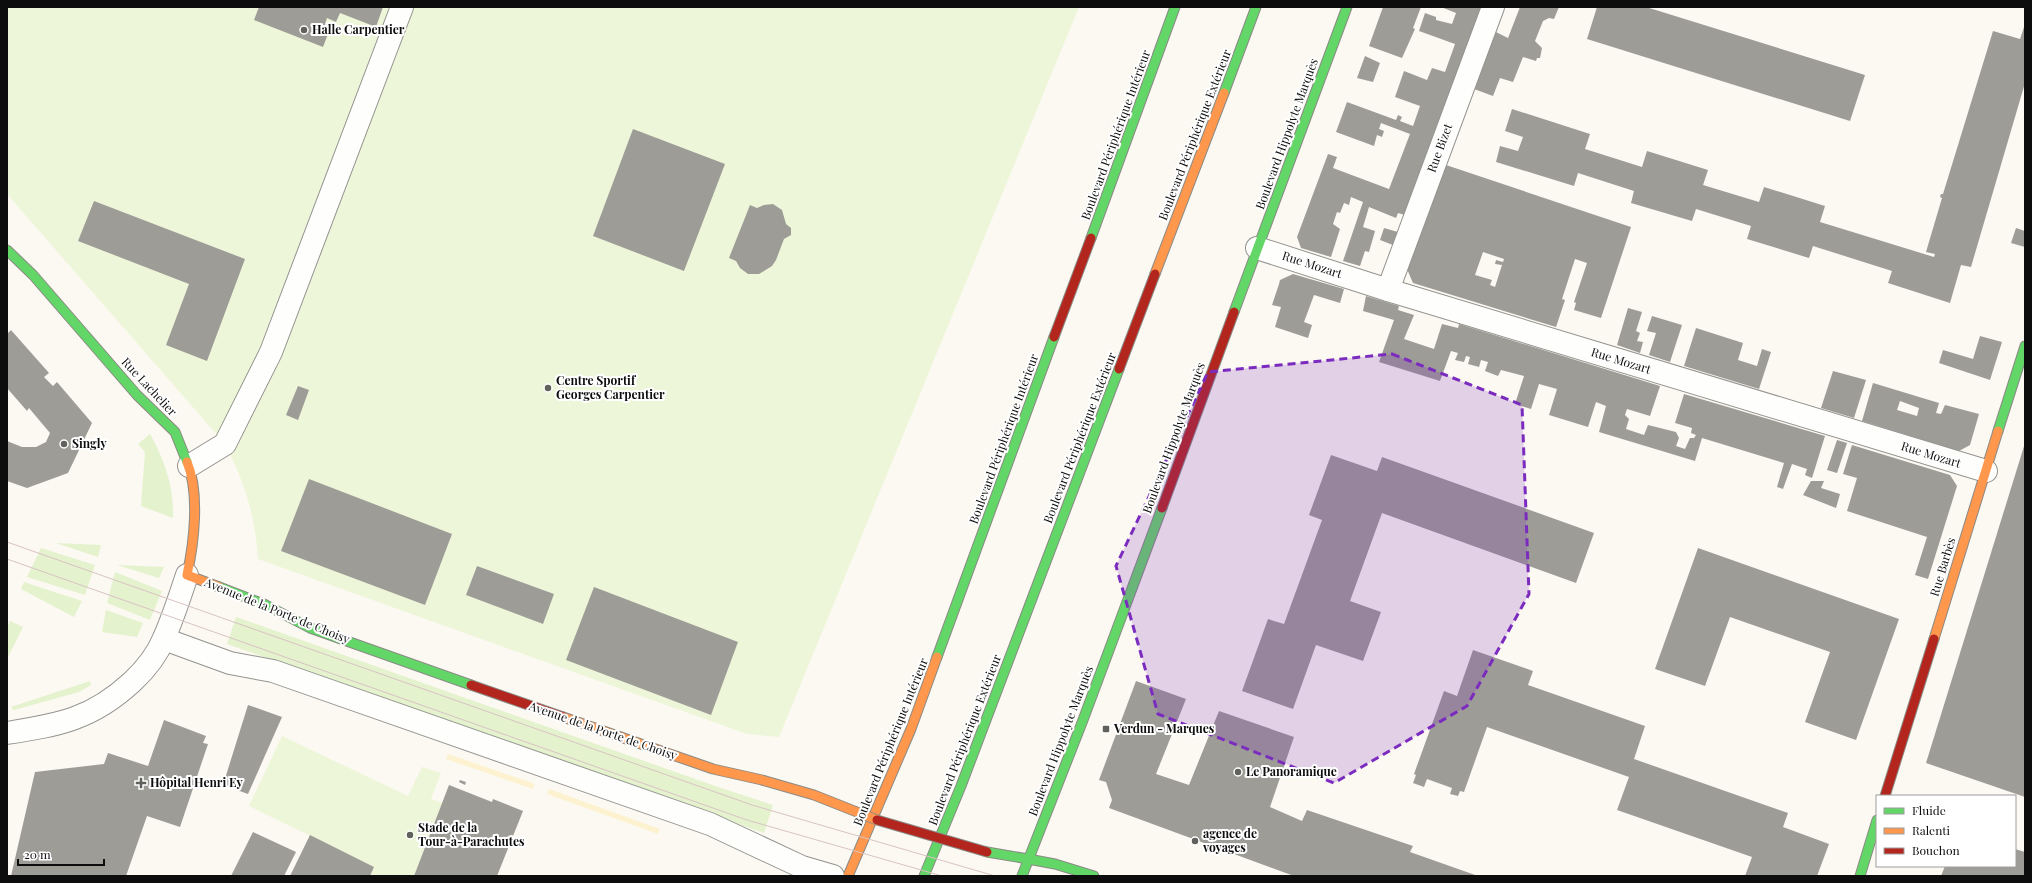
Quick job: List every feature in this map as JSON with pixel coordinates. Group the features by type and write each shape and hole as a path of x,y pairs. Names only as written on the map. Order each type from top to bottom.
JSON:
{"main road":[{"name":"Boulevard Périphérique Intérieur","path":"848,876 912,728 1175,7"},
{"name":"Boulevard Périphérique Extérieur","path":"924,876 961,786 1256,7"},
{"name":"Boulevard Hippolyte Marquès","path":"1022,876 1083,720 1347,7"},
{"name":"Rue Lachelier","path":"7,250 34,275 137,395 175,432 189,466 195,505 192,552 187,575"},
{"name":"Rue Barbès","path":"1884,795 2025,346"},
{"name":"Avenue de la Porte de Choisy","path":"187,575 266,605 310,628 713,769 762,780 814,795 870,818 987,852 1055,864 1094,876"},
{"path":"1860,876 1876,823"}],"street":[{"path":"189,466 225,444 270,352 402,7"},
{"name":"Rue Bizet","path":"1388,290 1493,7"},
{"name":"Rue Mozart","path":"1257,248 1388,290 1986,471"},
{"path":"7,733 45,727 71,720 109,702 139,676 157,652 164,639 187,575"},
{"path":"164,639 230,663 273,671 288,676 710,824 739,839 802,867 833,876"}],"highlighted area":[{"path":"1392,354 1522,405 1529,594 1467,706 1334,783 1158,714 1116,566 1208,372"}],"green space":[{"name":"Centre Sportif Georges Carpentier","path":"7,7 1079,7 779,737 747,734 258,559 257,543 248,500 238,472 225,444 7,194"},
{"path":"150,434 168,474 172,496 173,518 141,506 145,452 138,444"},
{"path":"56,543 101,545 98,557"},
{"path":"41,548 95,565 85,595 27,577"},
{"path":"117,565 164,567 159,578"},
{"path":"115,572 162,591 150,620 107,603"},
{"path":"24,582 82,601 74,617 21,589"},
{"path":"106,610 143,623 137,637 102,632"},
{"path":"236,617 773,805 764,833 227,644"},
{"path":"10,621 23,627 7,659 7,628"},
{"path":"90,681 91,685 79,692 14,710 11,707"},
{"path":"282,736 408,796 422,767 441,773 431,799 442,803 414,876 370,876 374,867 249,806"}],"sand":[{"path":"448,754 535,784 533,789 446,759"},
{"path":"549,789 660,829 658,834 547,794"}],"building":[{"name":"Halle Carpentier","path":"259,7 383,7 376,27 340,13 336,22 327,18 325,24 328,34 323,47 254,20"},
{"path":"1383,7 1421,7 1413,28 1415,29 1402,58 1369,46"},
{"path":"1441,7 1482,7 1405,215 1398,213 1396,218 1369,207 1363,227 1375,231 1369,252 1365,251 1360,266 1343,261 1363,202 1351,197 1349,205 1344,203 1340,213 1337,212 1333,224 1340,229 1331,257 1301,248 1297,237 1328,154 1337,157 1333,168 1389,189 1410,134 1381,123 1379,129 1384,131 1382,137 1377,135 1374,146 1336,132 1347,102 1396,120 1398,115 1402,117 1400,121 1413,126 1420,106 1395,97 1404,71 1427,80 1432,68 1445,72 1455,44 1419,31 1425,13 1436,17 1436,20 1452,24 1456,13"},
{"path":"1520,7 1559,7 1554,19 1549,18 1543,21 1535,41 1542,48 1540,58 1537,58 1536,61 1523,57 1513,82 1500,78 1493,96 1474,89 1496,32 1508,38"},
{"path":"1597,7 1646,7 1865,75 1850,121 1587,39"},
{"path":"2025,24 2025,83 1971,267 1961,265 1950,303 1888,283 1892,271 1813,246 1809,258 1747,239 1751,226 1696,209 1692,221 1631,203 1634,191 1578,173 1574,186 1496,162 1500,146 1518,151 1523,137 1505,131 1512,109 1590,134 1585,149 1642,167 1647,151 1708,170 1703,185 1759,202 1764,187 1825,206 1820,222 1934,257 1935,254 1926,252 1942,198 1940,197 1941,194 1943,194 1993,31 2020,39"},
{"path":"1365,56 1380,63 1373,82 1357,78"},
{"path":"633,129 725,164 684,271 593,236"},
{"path":"1446,165 1631,227 1601,318 1574,310 1576,303 1574,302 1587,263 1575,259 1562,299 1565,300 1556,327 1413,283 1407,269","holes":["1483,252 1504,259 1503,262 1496,260 1495,264 1502,265 1495,287 1490,285 1492,280 1475,275"]},
{"path":"94,201 245,259 207,361 166,345 189,284 78,241"},
{"path":"773,204 782,210 786,224 791,228 791,235 784,239 776,260 772,266 759,274 748,274 740,268 736,261 729,258 750,205 757,208 764,205"},
{"path":"1384,228 1398,232 1393,245 1380,240"},
{"path":"2016,228 2025,231 2025,247 2011,243"},
{"path":"1293,274 1344,289 1340,303 1314,295 1304,322 1312,325 1308,338 1275,327 1281,307 1272,305 1280,280"},
{"path":"1366,296 1399,306 1398,310 1414,315 1404,339 1434,349 1442,324 1458,328 1459,324 1660,386 1650,416 1627,409 1625,415 1629,419 1626,429 1644,435 1648,425 1676,432 1679,438 1676,446 1685,449 1690,438 1694,438 1696,435 1691,433 1692,428 1675,423 1684,394 1825,436 1812,478 1805,475 1807,469 1792,464 1783,489 1777,487 1784,463 1702,438 1695,461 1599,432 1606,406 1596,402 1588,427 1549,415 1557,389 1539,384 1531,409 1515,404 1524,376 1501,370 1498,376 1485,371 1488,362 1481,360 1479,367 1468,364 1470,357 1466,356 1464,362 1455,360 1458,353 1451,351 1440,381 1379,362 1394,320 1363,311"},
{"path":"1628,308 1642,312 1636,331 1640,333 1637,341 1643,342 1640,353 1617,345"},
{"path":"1652,316 1682,325 1670,362 1649,355 1656,333 1647,331"},
{"path":"1696,328 1743,343 1738,360 1757,366 1762,349 1771,352 1759,389 1684,366"},
{"path":"11,330 49,373 44,377 53,386 57,382 92,423 68,473 27,488 7,481 7,441 22,447 36,447 46,442 50,433 29,408 27,411 7,388 7,334"},
{"path":"1980,336 2002,342 1990,380 1939,363 1943,350 1973,359"},
{"path":"1833,371 1866,380 1854,418 1821,408"},
{"path":"1873,383 1939,403 1936,413 1941,414 1945,405 1979,414 1970,445 1959,451 1862,421","holes":["1900,401 1919,408 1917,416 1897,410"]},
{"path":"298,386 309,390 298,420 286,415"},
{"path":"1837,440 1847,443 1837,473 1827,470"},
{"path":"2025,443 2025,797 1926,763"},
{"path":"1852,445 1950,475 1957,486 1928,579 1915,575 1927,537 1847,511 1857,478 1843,474"},
{"path":"1331,455 1377,471 1382,457 1594,533 1576,583 1382,513 1350,601 1381,612 1363,661 1316,645 1293,709 1242,691 1268,619 1284,624 1322,520 1309,515"},
{"path":"309,479 452,534 425,605 281,551"},
{"path":"1811,481 1824,481 1821,488 1840,494 1836,508 1803,495"},
{"path":"1698,548 1899,619 1856,740 1805,722 1830,652 1730,617 1705,686 1655,669"},
{"path":"477,566 554,594 543,624 466,595"},
{"path":"594,587 738,642 711,715 566,660"},
{"path":"1473,650 1533,671 1528,685 1645,726 1634,759 1788,813 1783,827 1829,844 1817,876 1745,876 1752,857 1617,810 1629,777 1487,727 1464,792 1460,791 1458,796 1450,794 1452,788 1427,779 1424,787 1413,783 1416,775 1414,774 1444,691 1457,696"},
{"name":"Le Panoramique","path":"1136,681 1186,699 1156,774 1189,785 1219,711 1294,737 1270,807 1302,821 1307,810 1413,846 1410,852 1478,876 1294,876 1109,808 1112,800 1106,782 1099,780"},
{"path":"248,705 282,717 248,794 223,785"},
{"path":"164,720 206,736 203,743 208,744 180,827 147,816 126,876 11,876 35,772 104,764 108,753 148,766"},
{"path":"460,780 466,782 465,785 459,782"},
{"path":"449,785 492,802 493,799 523,811 497,876 414,876"},
{"path":"253,832 296,852 284,876 231,876"},
{"path":"310,835 374,867 370,876 290,876"},
{"path":"2016,849 2025,852 2025,876 1941,876 1945,867 2016,867"}],"tram line":[{"path":"7,542 752,805 995,876"},
{"path":"7,559 747,820 942,876"}],"traffic: fast":[{"path":"1091,238 1175,7"},
{"path":"1224,93 1256,7"},
{"path":"1234,312 1347,7"},
{"path":"7,250 33,275 137,395 175,432 187,462"},
{"path":"937,657 1054,337"},
{"path":"1998,431 2025,346"},
{"path":"924,876 961,786 1119,369"},
{"path":"1022,876 1083,720 1162,508"},
{"path":"219,587 266,605 310,628 471,685"},
{"path":"1860,876 1876,823"},
{"path":"987,852 1028,859"},
{"path":"1028,859 1055,864 1094,876"}],"traffic: slow":[{"path":"1155,274 1224,93"},
{"path":"1934,639 1998,431"},
{"path":"187,462 191,474 195,503 194,533 187,575 219,587"},
{"path":"848,876 911,729 937,657"},
{"path":"563,717 713,769 762,780"},
{"path":"762,780 814,795 877,820"}],"traffic: jam":[{"path":"1054,337 1091,238"},
{"path":"1119,369 1155,274"},
{"path":"1162,508 1234,312"},
{"path":"1885,795 1934,639"},
{"path":"471,685 563,717"},
{"path":"877,820 987,852"}],"place":[{"name":"Halle Carpentier","path":"304,30"},
{"name":"Centre Sportif Georges Carpentier","path":"548,388"},
{"name":"Singly","path":"64,444"},
{"name":"Verdun - Marques","path":"1106,729"},
{"name":"Le Panoramique","path":"1238,772"},
{"name":"Hôpital Henri Ey","path":"141,783"},
{"name":"Stade de la Tour-à-Parachutes","path":"410,835"},
{"name":"agence de voyages","path":"1195,841"}]}
